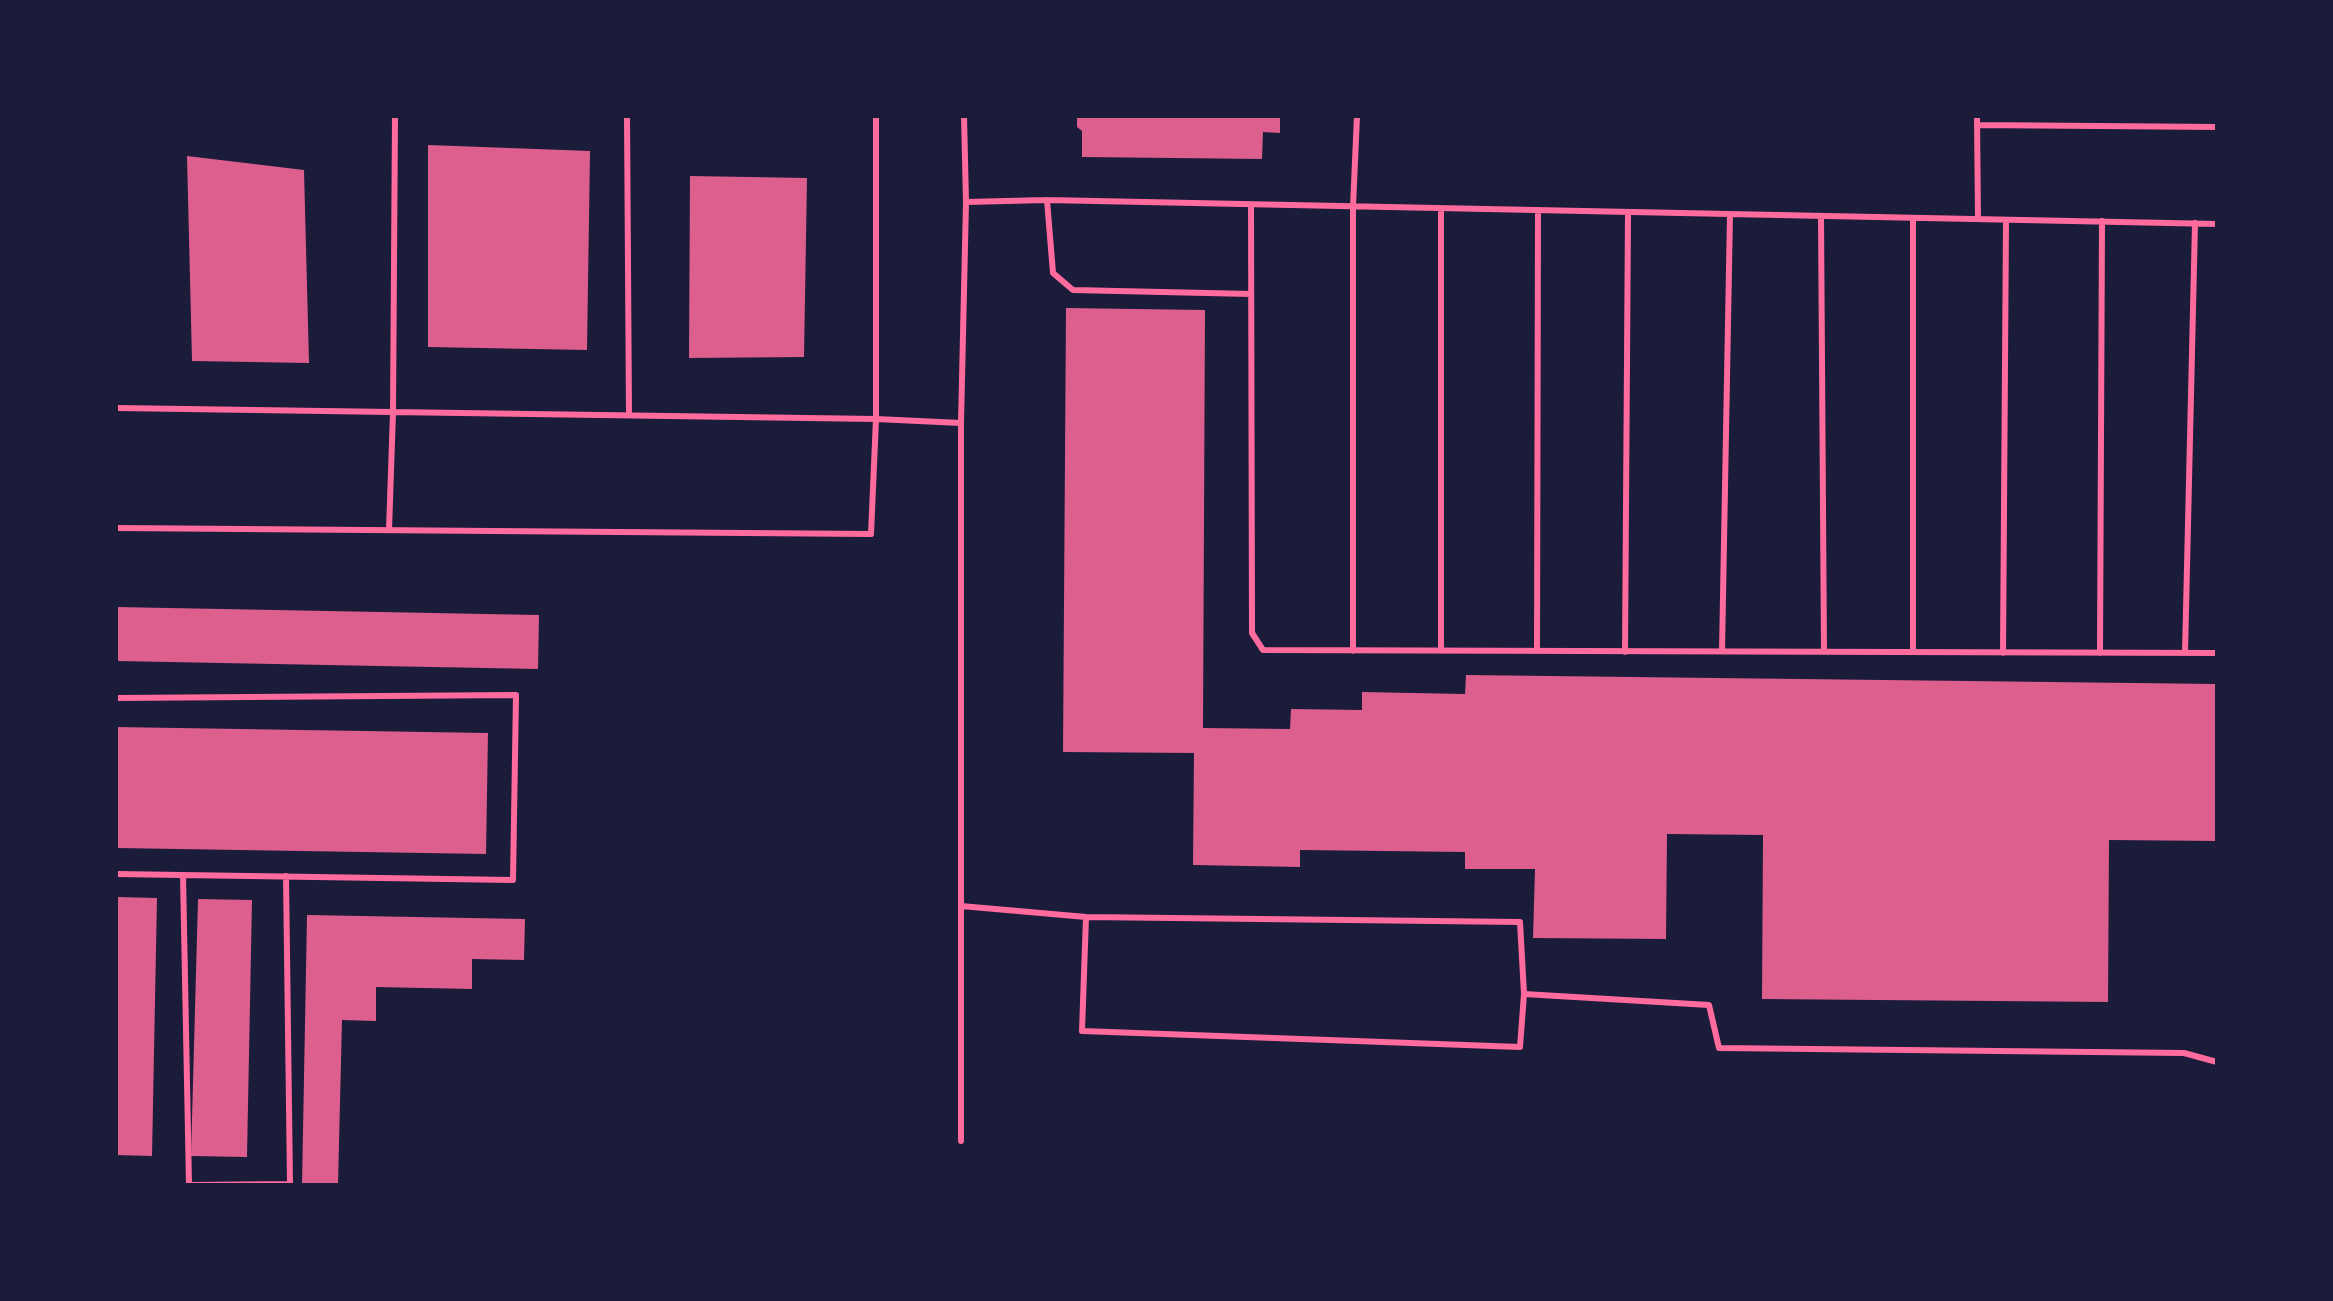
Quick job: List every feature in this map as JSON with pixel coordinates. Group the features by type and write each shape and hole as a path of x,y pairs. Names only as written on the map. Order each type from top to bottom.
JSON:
{"lane":[{"path":"389,530 395,116"},
{"path":"627,116 629,415"},
{"path":"116,528 871,534 876,419 876,116"},
{"path":"961,1141 964,116"},
{"path":"1353,651 1353,207 1357,116"},
{"path":"1977,116 1978,219"},
{"path":"1977,125 2217,127"},
{"path":"966,202 1047,200 2217,224"},
{"path":"1047,200 1053,273 1073,290 1251,294"},
{"path":"1251,205 1252,633 1263,650 2217,653"},
{"path":"1441,209 1441,651"},
{"path":"1537,651 1538,210"},
{"path":"1625,652 1628,213"},
{"path":"1722,651 1730,214"},
{"path":"1821,216 1824,652"},
{"path":"1913,218 1913,652"},
{"path":"2003,653 2006,220"},
{"path":"2100,653 2102,221"},
{"path":"2185,653 2195,223"},
{"path":"116,408 876,419 961,423"},
{"path":"116,698 516,695 513,880 116,874"},
{"path":"183,875 190,1185 290,1184 286,876"},
{"path":"961,906 1086,917 1520,922 1524,994 1520,1047 1082,1031 1086,917"},
{"path":"1524,994 1709,1005 1719,1048 2184,1053 2217,1062"}],"building":[{"path":"1077,116 1280,116 1280,133 1263,132 1262,159 1082,157 1082,131 1077,127"},
{"path":"428,145 590,151 587,350 428,347"},
{"path":"187,156 304,170 309,363 192,361"},
{"path":"690,176 807,178 804,357 689,358"},
{"path":"1066,308 1205,310 1203,728 1290,729 1291,709 1362,710 1362,692 1465,694 1466,675 2217,684 2217,841 2109,840 2108,1002 1762,999 1763,835 1667,834 1666,939 1533,938 1535,869 1465,869 1465,852 1300,850 1300,867 1193,865 1194,753 1063,752"},
{"path":"116,607 539,615 538,669 116,661"},
{"path":"116,727 488,733 486,854 116,848"},
{"path":"116,897 157,898 152,1156 116,1155"},
{"path":"198,899 252,900 247,1157 191,1156"},
{"path":"307,915 525,919 524,960 472,959 472,989 376,987 376,1021 342,1020 338,1185 302,1185"}]}
